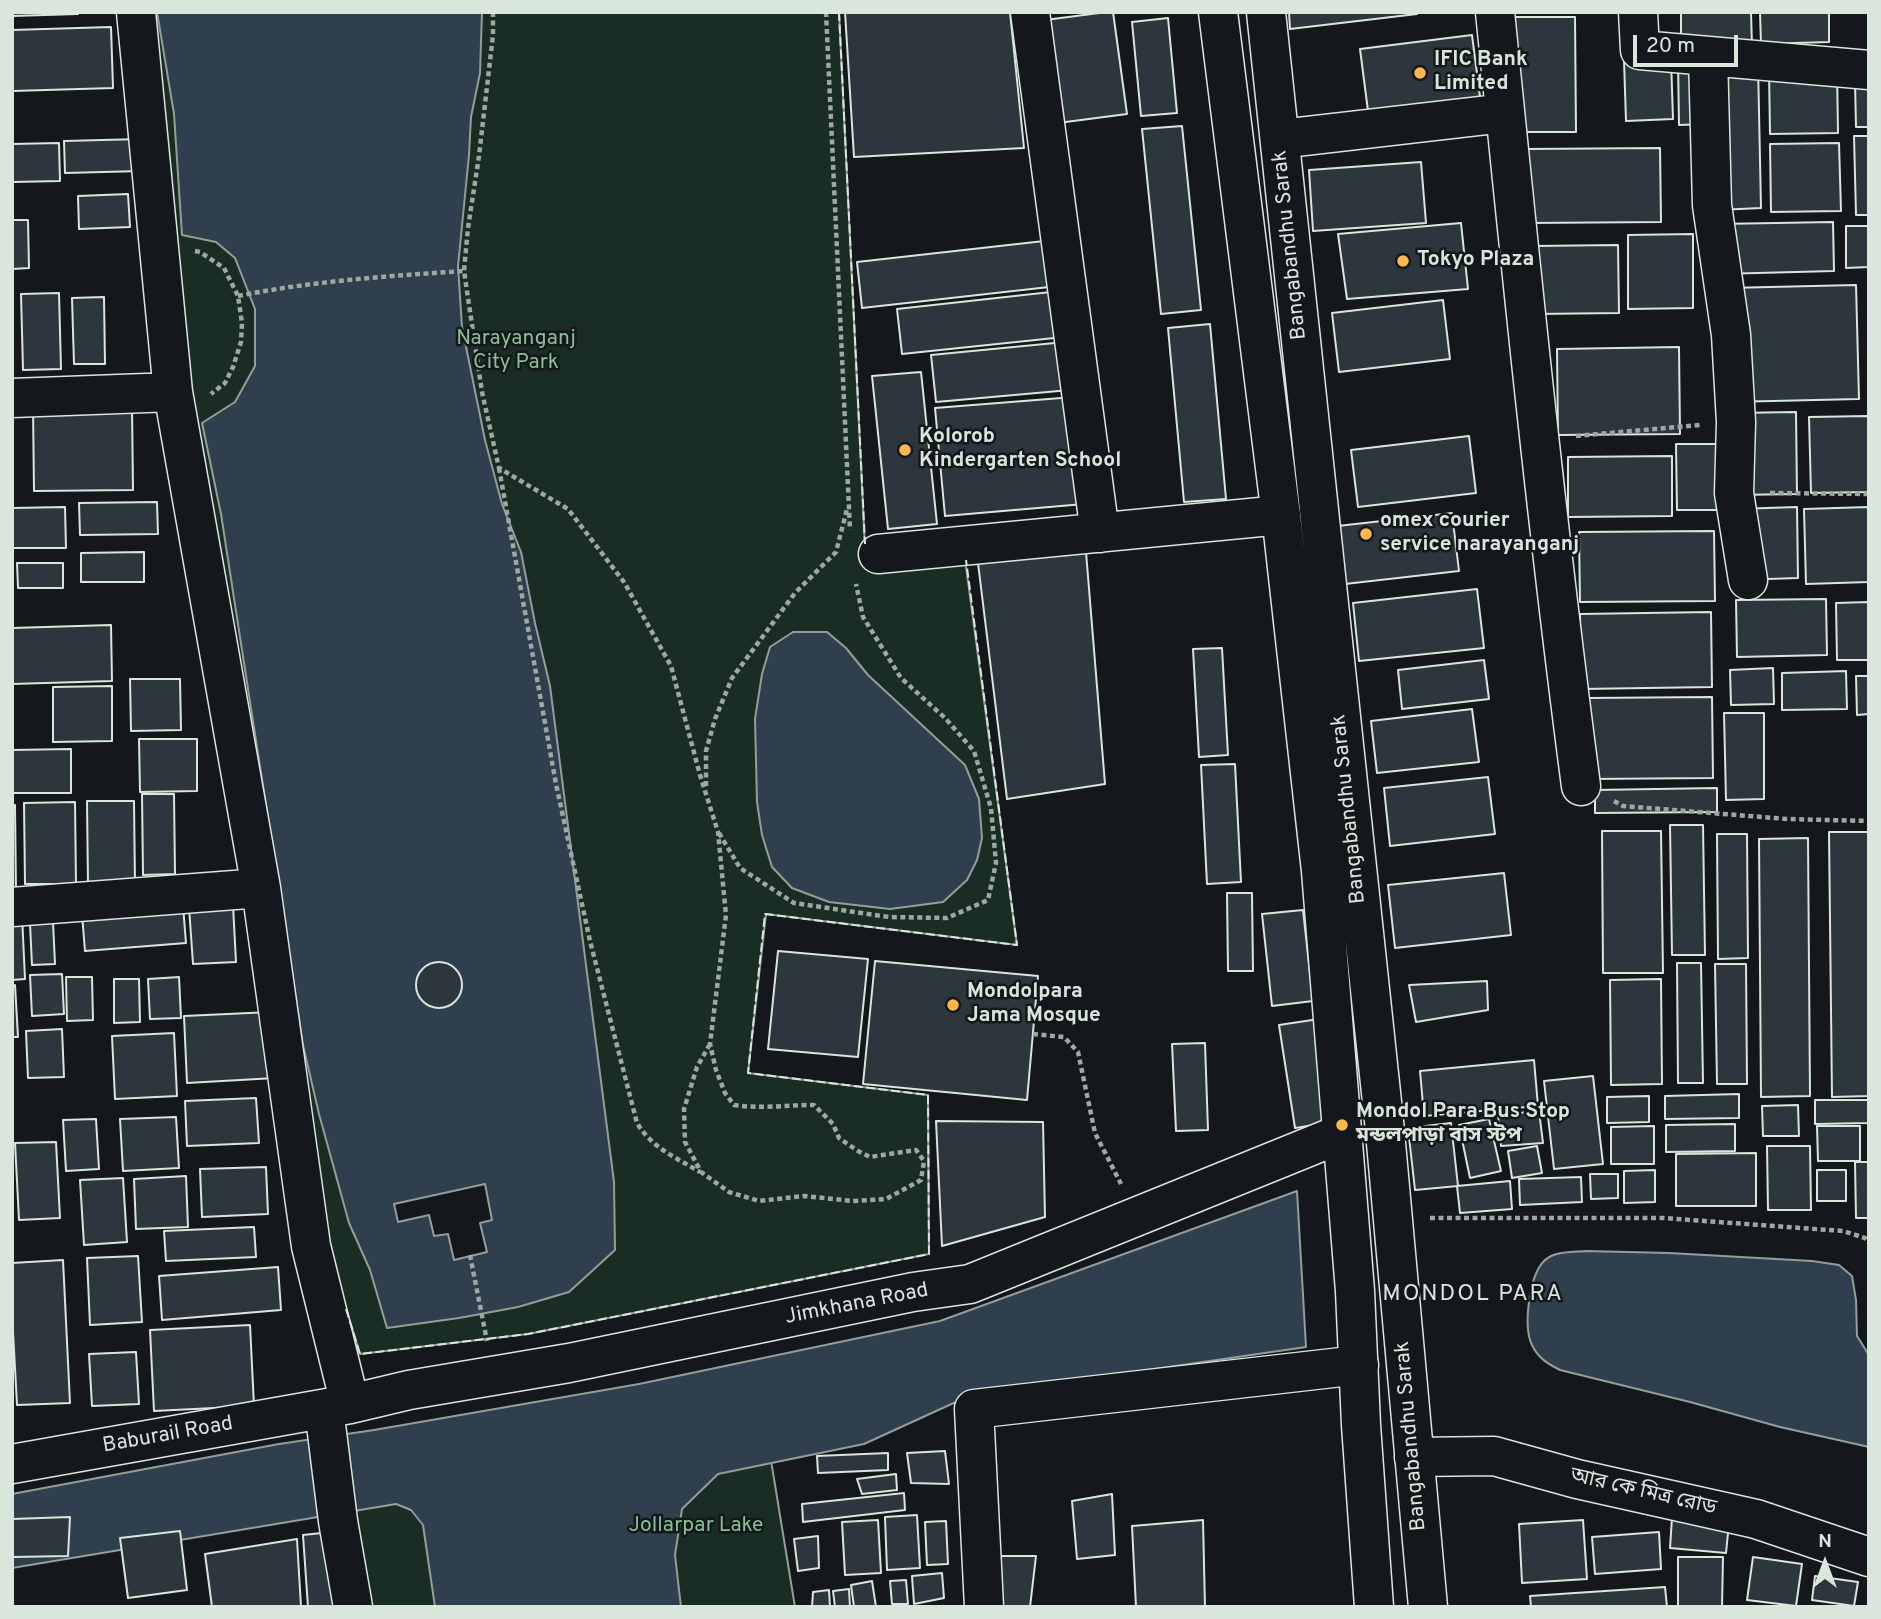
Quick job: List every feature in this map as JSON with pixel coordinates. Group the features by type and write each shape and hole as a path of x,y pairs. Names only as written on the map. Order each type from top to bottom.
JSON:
{"street":[{"path":"136,12 175,401 261,888 334,1413 338,1521 353,1607"},
{"path":"1030,12 1100,533"},
{"name":"Bangabandhu Sarak","path":"1218,12 1281,515 1321,871 1355,1291 1374,1607"},
{"name":"Bangabandhu Sarak","path":"1266,12 1393,1218 1428,1607"},
{"path":"1495,12 1563,649 1581,786"},
{"path":"1638,12 1640,50 1869,70"},
{"path":"1708,56 1712,205 1731,335 1736,422 1734,493 1748,580"},
{"path":"1280,138 1505,113"},
{"path":"12,398 175,401"},
{"path":"878,554 1281,515"},
{"path":"12,907 261,888"},
{"name":"Jimkhana Road","path":"334,1413 409,1390 569,1363 913,1292 970,1284 1343,1133"},
{"path":"984,1607 975,1409 1359,1365"},
{"name":"Baburail Road","path":"12,1464 111,1445 334,1413"},
{"name":"আর কে মিত্র রোড","path":"1414,1457 1494,1456 1577,1479 1756,1519 1869,1557"}],"path":[{"path":"493,12 493,35 464,271 482,392 499,468 559,797 590,942 637,1123 645,1137 660,1149 701,1172 729,1192 759,1201 804,1196 853,1201 886,1199 921,1180 925,1161 916,1150 870,1157 839,1138 833,1124 814,1105 754,1108 734,1105 725,1093 710,1044 726,915 718,832 671,666 624,582 568,509 499,468"},
{"path":"159,249 200,252 224,268 238,296 242,323 241,342 225,383 206,398 175,401"},
{"path":"238,296 342,280 464,271"},
{"path":"1540,439 1736,422"},
{"path":"1734,493 1869,494"},
{"path":"706,793 706,751 715,719 733,678 795,593 836,552 848,502"},
{"path":"1581,786 1623,806 1787,819 1869,821"},
{"path":"1033,1034 1064,1037 1078,1052 1095,1133 1138,1216"},
{"path":"701,1172 685,1142 684,1110 697,1067 710,1044"},
{"path":"1393,1218 1663,1218 1843,1231 1865,1238 1869,1243"},
{"path":"470,1255 494,1376"}],"green space":[{"name":"Narayanganj City Park","path":"141,12 839,12 866,569 965,559 1017,945 766,914 748,1073 928,1095 929,1254 528,1334 360,1354 313,1200 228,666"},
{"name":"Jollarpar Lake","path":"767,1436 795,1607 371,1607 354,1500"}],"water":[{"path":"157,12 482,12 480,73 471,117 458,266 462,327 485,440 502,504 521,552 550,686 614,1182 615,1250 569,1292 518,1307 387,1328 370,1270 349,1223 303,1045 221,514 202,423 235,402 255,366 255,309 235,258 216,242 182,235 174,114"},
{"path":"793,632 827,632 846,648 868,675 965,765 979,799 982,838 977,860 967,880 943,902 890,909 829,902 792,888 772,867 762,835 757,802 755,719 762,674 770,647"},
{"path":"1297,1191 1306,1347 969,1396 864,1444 718,1474 682,1509 675,1555 681,1607 435,1607 423,1525 411,1510 396,1504 12,1568 12,1494 279,1444 639,1384 940,1321"},
{"path":"1586,1251 1669,1253 1839,1265 1852,1276 1857,1336 1869,1355 1869,1447 1780,1427 1560,1370 1547,1363 1534,1350 1529,1337 1531,1289 1539,1268 1548,1258"}],"pier":[{"path":"485,1184 492,1220 480,1223 487,1252 454,1260 448,1234 434,1236 429,1215 398,1222 394,1204"}],"building":[{"path":"12,12 78,12 78,14 12,16"},
{"path":"845,12 1010,12 1024,148 854,157"},
{"path":"1113,12 1127,114 1058,123 1045,20"},
{"path":"1289,12 1417,12 1417,14 1290,29"},
{"path":"1681,12 1751,12 1752,47 1681,49"},
{"path":"1760,12 1829,12 1829,42 1761,44"},
{"path":"1515,17 1575,17 1576,132 1517,132"},
{"path":"1168,18 1177,113 1141,116 1132,22"},
{"path":"111,27 113,88 12,91 12,30"},
{"name":"IFIC Bank Limited","path":"1472,35 1480,97 1368,111 1360,49"},
{"path":"1671,59 1673,119 1626,121 1624,60"},
{"path":"1706,60 1708,124 1679,125 1678,61"},
{"path":"1758,64 1761,208 1718,210 1715,65"},
{"path":"1837,69 1838,133 1770,134 1769,70"},
{"path":"1855,82 1869,82 1869,127 1856,127"},
{"path":"1182,126 1201,310 1161,314 1142,129"},
{"path":"1854,136 1869,136 1869,215 1856,215"},
{"path":"141,139 142,171 65,173 64,141"},
{"path":"59,143 60,181 13,182 12,144"},
{"path":"1839,143 1841,211 1771,212 1770,144"},
{"path":"1660,148 1661,222 1527,223 1526,149"},
{"path":"1421,162 1426,223 1313,231 1309,170"},
{"path":"128,194 130,227 79,229 78,196"},
{"path":"12,220 28,220 29,268 12,269"},
{"path":"1833,222 1834,271 1719,274 1718,224"},
{"name":"Tokyo Plaza","path":"1461,223 1468,289 1347,299 1338,234"},
{"path":"1846,226 1869,226 1869,267 1846,268"},
{"path":"1693,234 1693,308 1628,309 1628,235"},
{"path":"1053,240 1058,286 862,308 857,262"},
{"path":"1618,245 1619,313 1534,314 1534,246"},
{"path":"1856,285 1859,399 1729,402 1727,288"},
{"path":"1060,291 1064,337 902,354 897,309"},
{"path":"59,293 61,369 23,370 21,294"},
{"path":"104,297 105,364 74,364 72,298"},
{"path":"1443,300 1450,359 1339,372 1332,313"},
{"path":"1210,324 1226,499 1184,502 1168,328"},
{"path":"1065,342 1070,390 936,402 931,355"},
{"path":"1679,347 1680,434 1558,435 1557,349"},
{"name":"Kolorob Kindergarten School","path":"921,372 937,524 888,529 872,376"},
{"path":"1074,397 1084,504 945,516 935,408"},
{"path":"132,406 133,490 34,491 33,407"},
{"path":"1796,412 1797,494 1736,495 1734,413"},
{"path":"1868,416 1869,492 1811,493 1809,417"},
{"path":"1469,436 1476,493 1358,507 1351,450"},
{"path":"1676,444 1724,444 1724,510 1677,510"},
{"path":"1672,456 1672,516 1568,517 1568,457"},
{"path":"157,502 158,534 80,535 79,503"},
{"path":"65,507 66,548 12,548 12,508"},
{"path":"1797,507 1798,578 1738,580 1736,509"},
{"path":"1869,507 1869,582 1806,584 1804,509"},
{"path":"1452,513 1459,571 1345,584 1338,526"},
{"path":"1714,531 1715,601 1580,602 1579,532"},
{"path":"144,552 144,582 81,582 81,553"},
{"path":"1086,552 1105,784 1007,799 978,563"},
{"path":"17,563 63,563 63,588 18,588"},
{"path":"1477,589 1484,648 1359,661 1353,603"},
{"path":"1826,599 1827,655 1737,657 1736,600"},
{"path":"1869,602 1869,660 1837,660 1836,603"},
{"path":"1711,612 1712,687 1581,689 1580,614"},
{"path":"111,625 112,681 12,684 12,628"},
{"path":"1222,648 1228,755 1199,757 1193,649"},
{"path":"1484,660 1489,699 1402,709 1398,670"},
{"path":"1773,668 1774,704 1731,705 1730,670"},
{"path":"1846,671 1847,709 1782,710 1782,673"},
{"path":"1856,676 1869,676 1869,714 1857,715"},
{"path":"130,679 180,679 181,730 131,731"},
{"path":"112,686 112,741 53,742 53,687"},
{"path":"1712,697 1713,778 1588,779 1588,698"},
{"path":"1472,709 1479,762 1377,773 1371,721"},
{"path":"1724,713 1764,713 1764,799 1726,800"},
{"path":"139,739 197,739 197,791 140,792"},
{"path":"71,749 71,793 12,793 12,750"},
{"path":"1235,764 1241,882 1207,884 1201,765"},
{"path":"1488,777 1495,834 1390,846 1384,788"},
{"path":"1717,788 1717,812 1595,813 1595,790"},
{"path":"142,794 174,794 175,874 143,875"},
{"path":"87,801 134,801 135,885 88,885"},
{"path":"75,802 76,884 25,884 24,803"},
{"path":"12,805 15,805 16,893 12,893"},
{"path":"1670,825 1703,825 1705,955 1672,955"},
{"path":"1602,831 1661,831 1663,973 1603,973"},
{"path":"1829,832 1869,832 1869,1096 1832,1097"},
{"path":"1717,834 1747,834 1748,958 1718,959"},
{"path":"1808,838 1810,1096 1761,1097 1759,839"},
{"path":"1504,873 1511,935 1395,948 1388,885"},
{"path":"1227,893 1252,893 1253,971 1228,971"},
{"path":"233,905 236,962 193,964 189,907"},
{"path":"183,906 186,943 85,951 82,914"},
{"path":"1303,910 1313,1001 1272,1006 1262,914"},
{"path":"12,915 22,915 25,979 12,980"},
{"path":"53,922 55,964 32,965 30,924"},
{"path":"778,951 868,959 858,1057 768,1049"},
{"name":"Mondolpara Jama Mosque","path":"875,961 1038,976 1027,1100 863,1084"},
{"path":"439,962 455,969 462,985 455,1001 439,1008 423,1001 416,985 423,969"},
{"path":"1677,963 1701,963 1703,1083 1678,1083"},
{"path":"1715,964 1746,964 1747,1084 1717,1084"},
{"path":"62,974 64,1014 32,1016 30,975"},
{"path":"66,977 92,977 93,1020 67,1021"},
{"path":"179,977 181,1018 150,1019 148,979"},
{"path":"114,979 139,979 140,1022 114,1023"},
{"path":"1661,979 1662,1084 1611,1085 1610,980"},
{"path":"1487,981 1488,1010 1416,1022 1409,985"},
{"path":"15,985 18,1037 12,1037 12,986"},
{"path":"271,1012 275,1078 187,1083 184,1016"},
{"path":"1319,1019 1334,1122 1295,1128 1279,1025"},
{"path":"62,1029 64,1077 28,1078 26,1031"},
{"path":"174,1033 177,1096 115,1099 112,1036"},
{"path":"1205,1043 1208,1130 1176,1131 1172,1044"},
{"path":"1534,1060 1538,1106 1424,1116 1420,1071"},
{"path":"1593,1076 1603,1164 1554,1169 1544,1081"},
{"path":"1739,1094 1739,1118 1665,1119 1665,1096"},
{"path":"1649,1096 1649,1122 1607,1123 1607,1097"},
{"path":"256,1098 259,1143 187,1146 185,1101"},
{"path":"1815,1100 1869,1100 1869,1123 1815,1124"},
{"path":"1798,1105 1799,1136 1763,1136 1762,1106"},
{"path":"1539,1111 1543,1143 1501,1146 1498,1115"},
{"path":"176,1117 179,1168 123,1171 120,1119"},
{"path":"96,1119 99,1169 66,1171 63,1120"},
{"path":"1489,1119 1501,1171 1470,1178 1459,1125"},
{"path":"936,1121 1043,1122 1045,1217 942,1246"},
{"path":"1451,1123 1458,1186 1415,1190 1408,1128"},
{"path":"1735,1124 1735,1151 1666,1152 1666,1125"},
{"path":"1654,1126 1654,1164 1611,1164 1611,1127"},
{"path":"1817,1126 1860,1126 1860,1161 1818,1161"},
{"path":"56,1142 60,1218 19,1220 15,1143"},
{"path":"1537,1146 1542,1173 1512,1178 1508,1151"},
{"path":"1767,1146 1810,1146 1811,1210 1768,1210"},
{"path":"1756,1153 1756,1206 1676,1206 1676,1154"},
{"path":"1855,1162 1869,1162 1869,1218 1856,1218"},
{"path":"266,1167 268,1214 202,1217 200,1169"},
{"path":"1655,1170 1655,1202 1624,1203 1624,1171"},
{"path":"1817,1170 1846,1170 1846,1201 1817,1201"},
{"path":"1590,1174 1618,1174 1618,1198 1591,1199"},
{"path":"186,1176 188,1227 136,1229 134,1179"},
{"path":"1581,1177 1582,1202 1520,1205 1519,1179"},
{"path":"123,1178 127,1242 84,1245 80,1180"},
{"path":"1510,1181 1512,1209 1460,1213 1457,1186"},
{"path":"254,1227 256,1257 166,1261 164,1231"},
{"path":"138,1256 142,1322 90,1325 87,1258"},
{"path":"63,1260 70,1403 17,1405 12,1263"},
{"path":"278,1267 281,1310 162,1320 159,1276"},
{"path":"250,1325 254,1406 154,1411 150,1330"},
{"path":"136,1352 139,1404 92,1406 89,1354"},
{"path":"945,1451 949,1484 911,1483 907,1453"},
{"path":"888,1453 888,1470 818,1473 817,1456"},
{"path":"896,1474 897,1490 862,1494 857,1479"},
{"path":"904,1493 905,1510 803,1522 802,1504"},
{"path":"1112,1494 1115,1555 1077,1559 1072,1501"},
{"path":"917,1515 920,1568 887,1570 885,1517"},
{"path":"70,1517 68,1556 12,1557 12,1519"},
{"path":"1672,1518 1729,1523 1726,1553 1670,1548"},
{"path":"878,1520 881,1573 845,1575 842,1522"},
{"path":"1203,1520 1205,1607 1136,1607 1132,1526"},
{"path":"1583,1520 1587,1579 1522,1583 1519,1524"},
{"path":"946,1521 948,1564 927,1565 925,1522"},
{"path":"180,1531 187,1590 128,1598 120,1538"},
{"path":"331,1532 336,1607 308,1607 303,1535"},
{"path":"1659,1532 1661,1569 1595,1574 1592,1537"},
{"path":"818,1536 819,1568 798,1571 794,1539"},
{"path":"297,1539 301,1607 212,1607 205,1554"},
{"path":"998,1556 1036,1556 1030,1607 997,1607"},
{"path":"1678,1557 1723,1557 1722,1607 1678,1606"},
{"path":"1753,1557 1802,1564 1796,1606 1747,1600"},
{"path":"942,1573 944,1598 914,1604 912,1576"},
{"path":"1815,1576 1858,1582 1854,1606 1812,1600"},
{"path":"906,1580 908,1604 892,1604 890,1581"},
{"path":"872,1581 876,1607 854,1607 851,1585"},
{"path":"1665,1587 1667,1607 1531,1607 1530,1596"},
{"path":"849,1589 850,1607 835,1607 833,1591"},
{"path":"829,1590 830,1607 812,1607 813,1592"}],"fence":[{"path":"839,12 865,544"},
{"path":"346,1309 360,1354 528,1334 929,1254 928,1095 748,1073 765,914 1017,945 966,560"}],"place":[{"name":"IFIC Bank Limited","path":"1420,73"},
{"name":"Tokyo Plaza","path":"1403,261"},
{"name":"Kolorob Kindergarten School","path":"905,450"},
{"name":"omex courier service narayanganj","path":"1366,534"},
{"name":"Mondolpara Jama Mosque","path":"953,1005"},
{"name":"Mondol Para Bus Stop মন্ডলপাড়া বাস স্টপ","path":"1342,1125"}],"district":[{"name":"MONDOL PARA","path":"1473,1295"}]}
